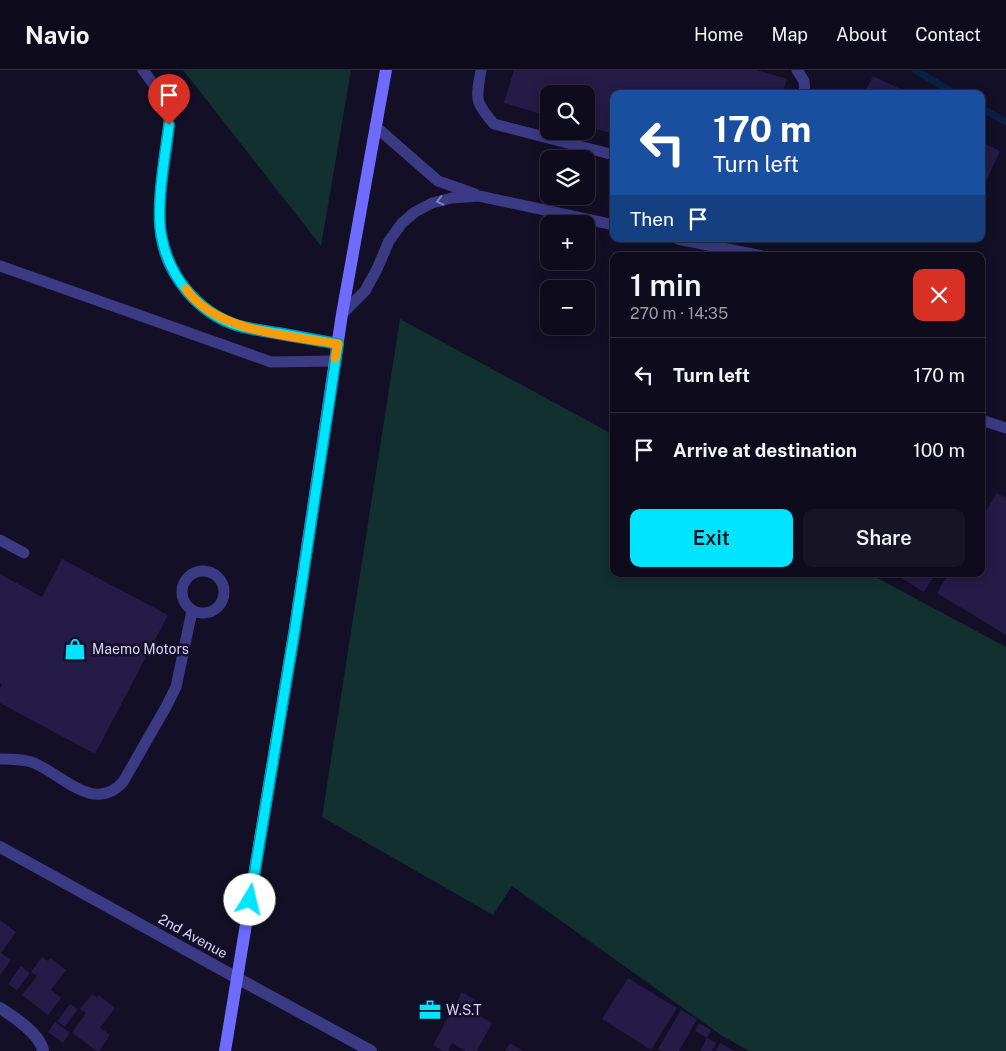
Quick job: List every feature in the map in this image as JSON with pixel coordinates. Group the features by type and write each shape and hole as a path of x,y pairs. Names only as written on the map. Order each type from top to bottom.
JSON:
{"main road":[{"path":"225,1051 295,628 334,361 386,70"}],"street":[{"name":"2nd Avenue","path":"0,847 371,1051"},
{"path":"0,1008 28,1029 43,1051"}],"lane":[{"path":"143,70 156,88 166,107 169,125 160,206 161,238 172,267 187,292 212,313 236,325 338,344"},
{"path":"481,70 476,97 484,112 494,124 610,154"},
{"path":"797,70 804,81 805,90"},
{"path":"375,126 438,180 479,196 610,224"},
{"path":"342,314 365,291 389,241 402,223 415,212 432,203 452,198 479,196 505,202"},
{"path":"693,242 742,252"},
{"path":"0,266 271,362 334,361"},
{"path":"985,421 1006,428"},
{"path":"0,540 24,553"},
{"path":"0,759 17,759 34,763 94,795 105,795 115,790 122,782 176,687 192,611"}],"green space":[{"path":"183,70 351,70 321,246"},
{"path":"400,319 610,433 610,577 876,577 1006,647 1006,1051 749,1051 721,1035 512,886 493,915 322,817"}],"building":[{"path":"514,70 756,70 787,79 783,90 610,90 610,133 595,129 595,85 540,85 540,113 504,103"},
{"path":"873,76 903,90 866,90"},
{"path":"985,144 1000,151 985,183"},
{"path":"997,493 1006,498 1006,635 937,593 946,577 985,577 985,512"},
{"name":"Maemo Motors","path":"62,559 168,615 95,754 0,703 0,688 2,684 0,683 0,574 42,597"},
{"path":"900,577 933,577 924,592"},
{"path":"0,920 16,932 1,953 11,960 0,975"},
{"path":"42,957 48,961 50,958 66,970 51,990 61,998 48,1015 22,995 37,976 31,972"},
{"path":"21,966 30,973 17,990 8,984"},
{"path":"628,978 677,1008 651,1050 602,1019"},
{"path":"462,992 475,1000 470,1010 492,1023 477,1051 466,1051 452,1043 448,1051 443,1051 433,1045"},
{"path":"92,994 97,998 99,995 115,1008 100,1028 110,1035 99,1051 72,1033 86,1013 80,1009"},
{"path":"70,1004 78,1009 65,1027 57,1021"},
{"path":"681,1010 697,1019 679,1051 662,1051 658,1049"},
{"path":"55,1022 70,1033 63,1043 48,1032"},
{"path":"699,1023 711,1030 707,1038 695,1031"},
{"path":"707,1038 716,1043 712,1051 700,1051"},
{"path":"510,1043 523,1051 505,1051"},
{"path":"720,1043 735,1051 716,1051"}],"waterway":[{"path":"915,70 949,90"},
{"path":"985,110 1006,122"}],"slow traffic":[{"path":"186,289 198,303 212,313 236,325 338,344 335,358"}],"place":[{"name":"Maemo Motors","path":"75,649"},
{"name":"W.S.T","path":"430,1010"}],"route":[{"path":"169,125 160,206 161,238 175,274 187,292 212,313 236,325 338,344 295,628 250,900"}]}
